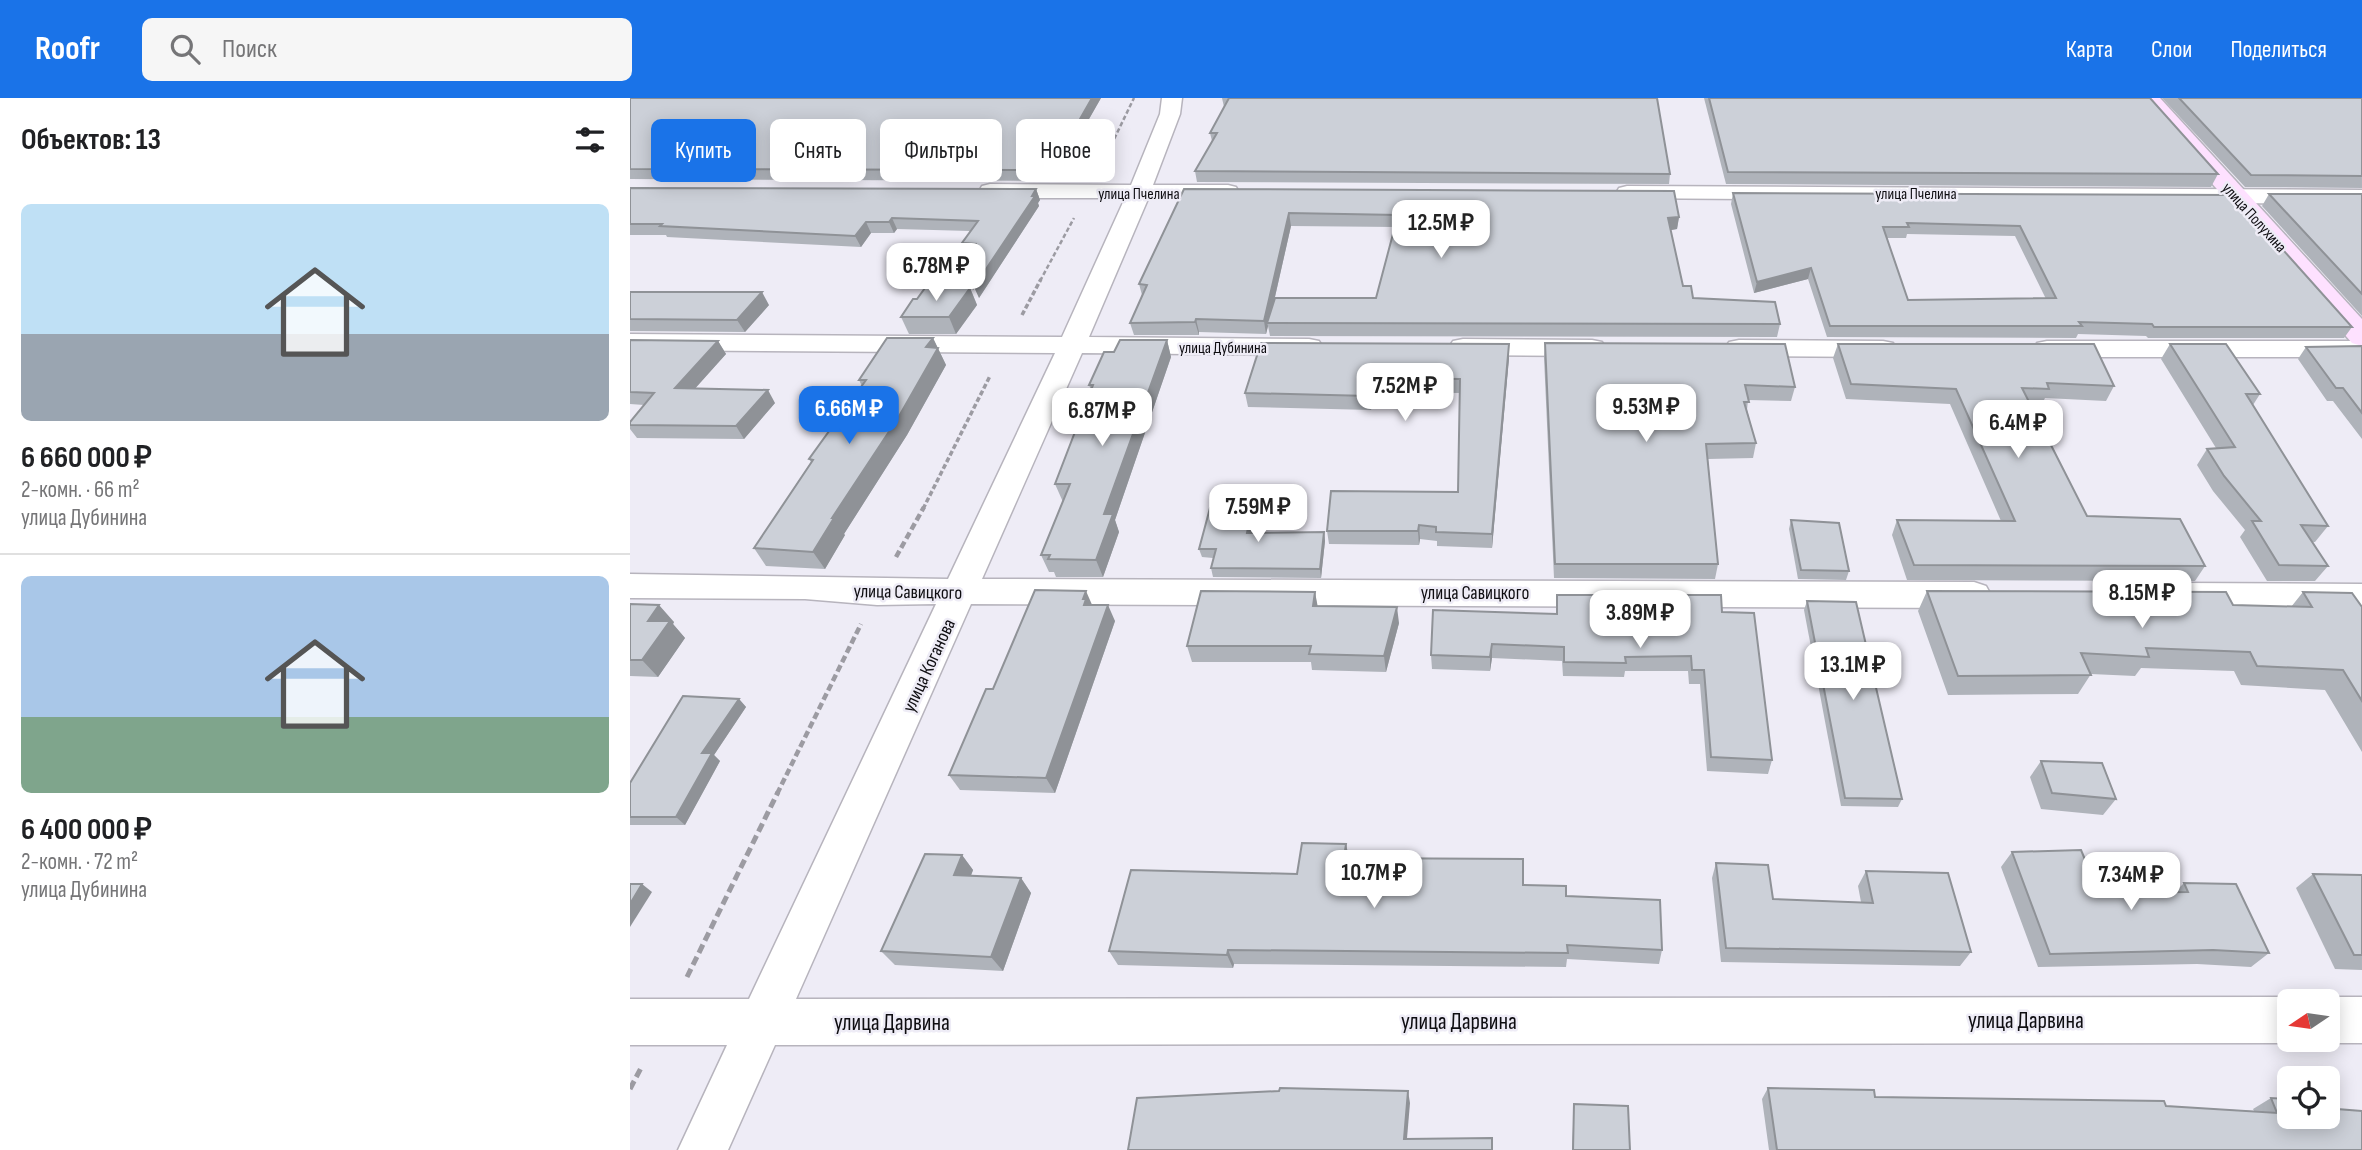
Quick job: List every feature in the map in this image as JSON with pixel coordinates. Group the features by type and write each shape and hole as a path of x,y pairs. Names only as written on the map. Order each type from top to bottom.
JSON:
{"main road":[{"name":"улица Полухина","path":"2148,98 2362,337"}],"street":[{"name":"улица Коганова","path":"703,1150 764,1023 1072,346 1139,192 1170,114 1172,98"},
{"name":"улица Пчелина","path":"964,191 1250,192"},
{"name":"улица Пчелина","path":"1610,193 2362,197"},
{"name":"улица Дубинина","path":"630,342 1335,347"},
{"path":"1432,347 1612,348"},
{"path":"1709,348 1903,349"},
{"path":"2028,349 2362,349"},
{"name":"улица Савицкого","path":"630,586 805,587 877,592 1109,590 2000,595"},
{"path":"2153,596 2362,597"},
{"name":"улица Дарвина","path":"647,1023 2277,1020"},
{"path":"2340,1020 2362,1020"}],"path":[{"path":"630,1089 647,1023 938,481 1005,346 1088,193 1133,98"}],"building":[{"path":"630,98 1092,98 1080,119 1016,119 1016,170 1002,170 1002,119 880,119 880,170 866,170 866,119 770,119 770,169 756,169 756,119 651,119 651,169 630,169"},
{"path":"1229,98 1657,98 1670,174 1195,171 1217,133 1210,133"},
{"path":"1709,98 2150,98 2218,174 1728,172"},
{"path":"2179,98 2362,98 2362,176 2251,175"},
{"path":"630,188 1036,189 1032,196 1035,196 974,287 976,244 962,243 978,221 892,218 889,222 866,222 855,236 630,224"},
{"path":"1184,189 1674,191 1679,217 1668,218 1683,286 1691,286 1693,298 1775,302 1780,324 1267,323 1275,298 1376,298 1398,215 1289,213 1264,321 1196,319 1195,322 1130,323 1147,285 1139,284"},
{"path":"1733,193 2234,195 2352,327 2154,327 2152,324 2079,322 2082,326 1830,326 1811,268 1757,282","holes":["1907,223 2020,226 2056,298 1908,300 1883,227 1909,227"]},
{"path":"2269,194 2362,194 2362,294"},
{"path":"925,288 970,288 949,317 901,317 913,299 917,299"},
{"path":"630,292 762,292 737,320 630,319"},
{"path":"887,338 933,338 926,347 938,348 898,418 832,518 813,552 754,548 813,460 809,459 866,380 859,380"},
{"path":"630,340 718,341 675,388 768,390 736,426 630,425 654,393 630,392"},
{"path":"1120,340 1167,340 1104,514 1113,514 1096,560 1048,559 1050,555 1041,555 1070,484 1055,484 1093,385 1089,385 1104,352 1114,352"},
{"path":"1261,343 1509,344 1492,534 1436,532 1436,527 1419,525 1418,531 1327,531 1331,491 1458,492 1460,379 1384,378 1383,387 1372,387 1369,396 1245,393"},
{"path":"1545,343 1785,344 1795,387 1745,385 1749,402 1744,402 1756,443 1706,444 1718,564 1555,564"},
{"path":"1838,344 2094,344 2114,386 2047,383 2049,389 2022,388 2087,516 2180,519 2205,566 1914,565 1897,520 2015,521 1956,389 1851,384"},
{"path":"2170,344 2226,344 2260,394 2246,394 2328,526 2301,525 2328,566 2279,565 2252,521 2261,521 2224,476 2207,449 2235,447"},
{"path":"2362,346 2362,413 2343,388 2336,388 2306,347"},
{"path":"1210,508 1252,508 1247,533 1324,532 1320,569 1211,568 1216,549 1199,549"},
{"path":"1791,520 1839,523 1849,571 1801,570"},
{"path":"1035,590 1086,591 1084,605 1108,605 1046,778 949,775 986,689 993,689"},
{"path":"1201,591 1315,592 1313,606 1397,607 1384,656 1309,654 1311,646 1187,646"},
{"path":"1927,591 2226,592 2233,605 2312,607 2303,592 2352,593 2362,607 2362,701 2343,670 2257,666 2250,652 2146,648 2149,657 2081,653 2091,675 1958,676"},
{"path":"1557,595 1721,595 1722,612 1754,613 1772,760 1711,757 1704,670 1692,670 1691,656 1625,657 1626,663 1564,662 1564,647 1492,644 1490,657 1431,655 1433,610 1557,614"},
{"path":"1807,601 1856,602 1902,799 1845,798"},
{"path":"630,604 659,605 648,621 670,621 642,660 630,660"},
{"path":"683,696 739,699 702,753 712,753 676,817 630,817 630,783"},
{"path":"2041,761 2102,763 2116,799 2052,793"},
{"path":"1302,843 1346,844 1344,858 1523,859 1523,885 1566,886 1566,896 1660,900 1662,950 1567,945 1568,953 1228,950 1227,955 1109,951 1131,870 1297,874"},
{"path":"2081,850 2099,893 2188,892 2184,883 2236,884 2269,953 2213,950 2050,954 2012,852"},
{"path":"925,854 962,855 954,875 1021,878 991,957 881,951"},
{"path":"1716,863 1768,865 1773,899 1873,903 1866,871 1948,873 1971,952 1726,948"},
{"path":"2313,874 2362,875 2362,955 2354,955"},
{"path":"630,884 642,884 630,904"},
{"path":"1280,1088 1408,1091 1404,1139 1492,1138 1492,1150 1128,1150 1137,1098 1279,1091"},
{"path":"1768,1088 1874,1090 1875,1097 2164,1101 2166,1106 2277,1113 2277,1129 2340,1129 2340,1109 2362,1111 2362,1150 1777,1150"},
{"path":"2271,1098 2277,1098 2277,1113"},
{"path":"1574,1104 1628,1106 1630,1150 1573,1150"}]}
